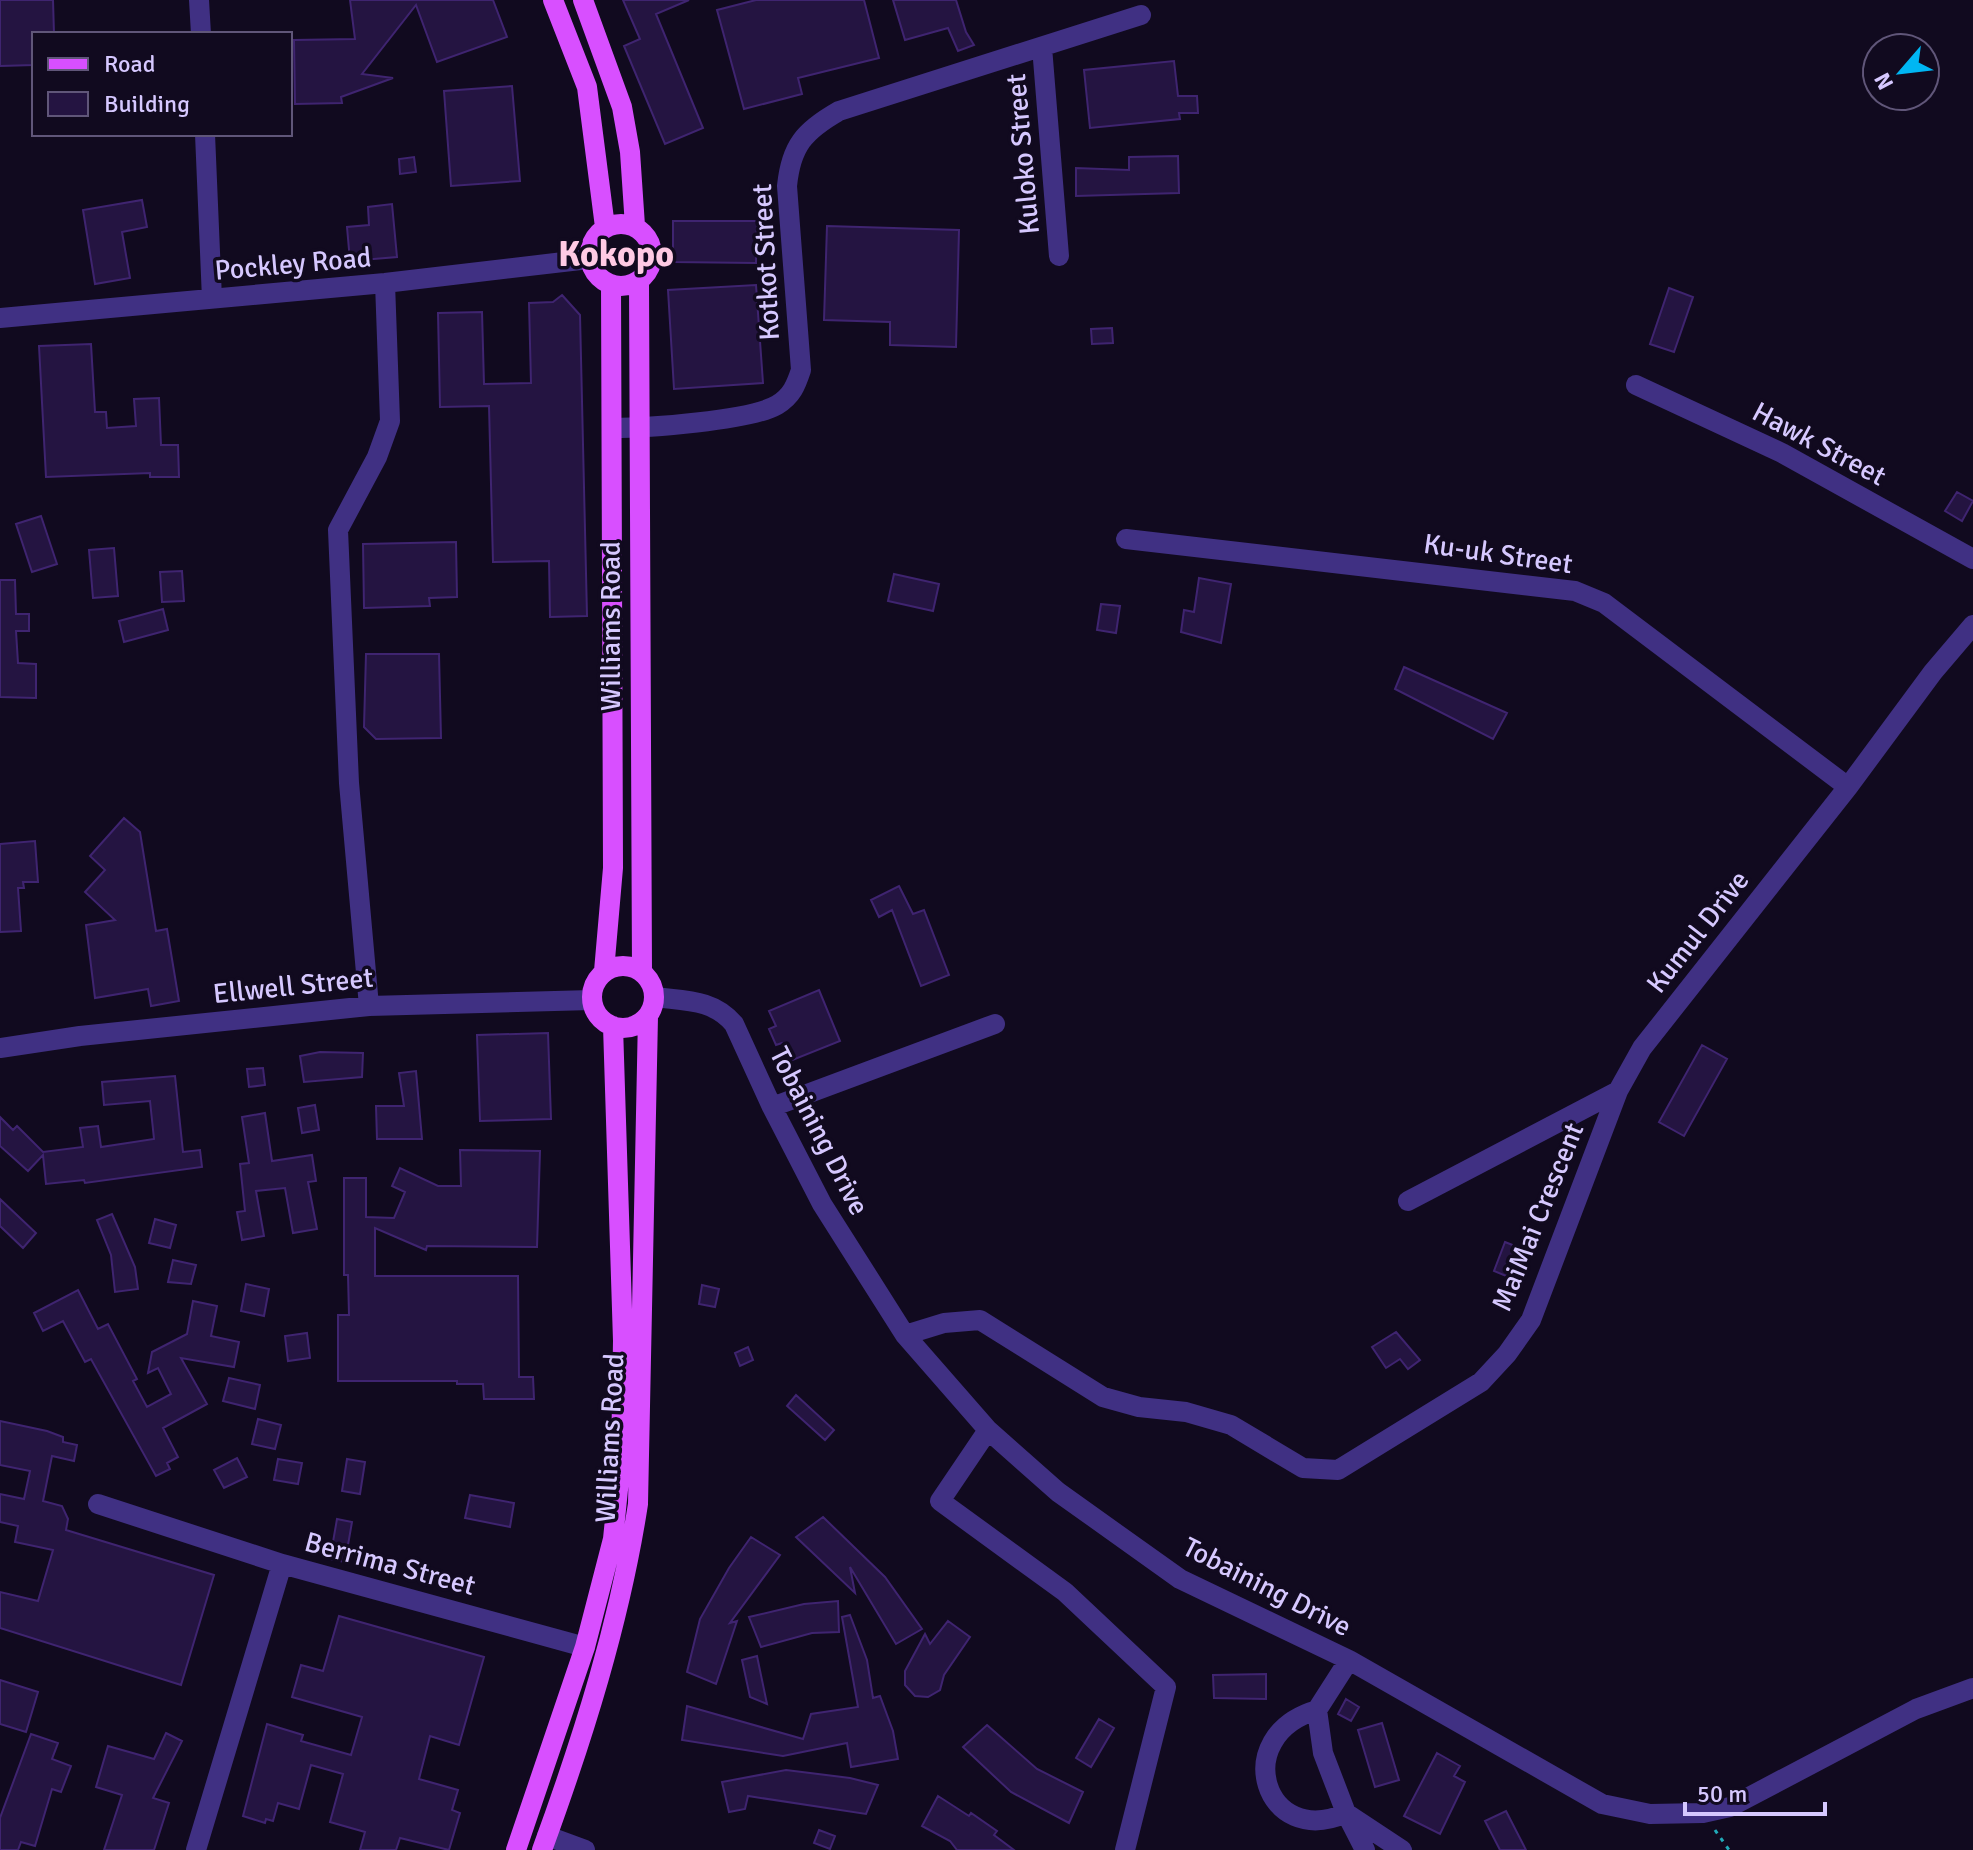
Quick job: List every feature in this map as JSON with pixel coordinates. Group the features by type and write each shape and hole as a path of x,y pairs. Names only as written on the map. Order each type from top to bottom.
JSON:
{"main road":[{"path":"553,0 587,87 605,227"},
{"name":"Williams Road","path":"544,1843 603,1661 632,1546 638,1504 642,1466 653,988 642,972 637,428 639,281 652,259 645,235 635,226 630,152 622,107 583,0"},
{"path":"635,226 620,223 605,227 596,235 589,259 601,279 611,284 620,286 639,281"},
{"name":"Williams Road","path":"592,1000 593,989 604,971 613,868 611,284"},
{"path":"604,971 617,966 642,972"},
{"path":"592,1000 599,1016 613,1026 626,1028 651,1007"},
{"name":"Williams Road","path":"516,1850 585,1647 613,1539 622,1428 618,1106 613,1026"}],"street":[{"path":"199,0 201,32"},
{"name":"Kotkot Street","path":"612,428 637,428 764,411 791,394 801,370 787,186 790,159 802,138 839,111 1141,15"},
{"name":"Kuloko Street","path":"1042,47 1059,256"},
{"path":"205,136 212,299"},
{"name":"Pockley Road","path":"0,318 385,283 589,259"},
{"path":"369,1006 349,783 338,530 377,457 390,421 385,283"},
{"name":"Hawk Street","path":"1636,385 1782,453 1973,559"},
{"name":"Ku-uk Street","path":"1126,539 1575,591 1604,603 1848,787"},
{"name":"Kumul Drive","path":"1618,1091 1642,1048 1848,787 1933,672 1973,625"},
{"name":"Ellwell Street","path":"0,1048 80,1036 369,1006 592,1000"},
{"name":"Tobaining Drive","path":"651,1007 705,1003 726,1013 741,1036 772,1107 829,1215 905,1335 988,1430 1058,1492 1180,1579 1349,1660 1602,1804 1650,1814 1703,1813 1730,1807 1916,1709 1973,1688"},
{"path":"772,1107 995,1024"},
{"path":"1408,1201 1618,1091"},
{"name":"MaiMai Crescent","path":"905,1335 944,1323 980,1320 1103,1397 1139,1407 1186,1412 1231,1425 1303,1468 1338,1470 1481,1382 1507,1354 1531,1320 1618,1091"},
{"path":"988,1430 940,1501 1065,1592 1166,1687 1125,1850"},
{"path":"98,1504 282,1564"},
{"name":"Berrima Street","path":"196,1850 282,1564 585,1647"},
{"path":"1349,1660 1317,1710 1323,1753 1346,1813 1365,1850"},
{"path":"1317,1710 1297,1716 1276,1733 1263,1764 1269,1795 1286,1814 1307,1821 1332,1820 1346,1813"},
{"path":"1346,1813 1402,1850"},
{"path":"544,1843 585,1850"}],"building":[{"path":"0,0 53,0 54,32 32,32 32,65 0,66"},
{"path":"350,0 493,0 507,37 437,62 416,5 362,74 393,78 341,97 342,103 295,104 294,40 355,39"},
{"path":"623,0 689,0 656,14 703,128 665,144 624,46 640,39"},
{"path":"756,0 864,0 879,58 798,78 802,94 744,109 717,10"},
{"path":"893,0 956,0 966,32 974,45 958,51 948,28 905,40"},
{"path":"1174,61 1178,96 1197,96 1198,113 1179,113 1180,119 1090,128 1084,70"},
{"path":"512,86 520,181 451,186 444,91"},
{"path":"1178,156 1179,193 1076,196 1076,168 1129,170 1129,157"},
{"path":"414,157 416,172 400,174 399,159"},
{"path":"142,200 147,227 122,232 130,278 95,284 83,210"},
{"path":"392,204 397,257 350,261 347,227 369,225 368,207"},
{"path":"673,221 757,221 756,263 673,262"},
{"path":"827,226 959,230 956,347 890,345 890,322 824,320"},
{"path":"756,285 763,383 674,389 668,290"},
{"path":"1669,288 1693,297 1674,352 1650,344"},
{"path":"562,295 580,315 587,616 550,617 549,561 493,562 489,406 440,407 438,313 482,312 484,384 531,383 529,303 553,302"},
{"path":"1112,328 1113,343 1092,344 1091,329"},
{"path":"91,344 95,412 106,412 107,428 136,426 134,399 159,398 161,445 178,445 179,477 150,477 150,473 46,477 39,346"},
{"path":"1957,492 1973,501 1962,521 1945,511"},
{"path":"41,516 57,564 32,572 16,524"},
{"path":"456,542 457,597 429,598 430,606 364,608 363,544"},
{"path":"114,548 118,596 93,598 89,550"},
{"path":"182,571 184,601 162,602 160,572"},
{"path":"894,574 939,584 933,611 888,601"},
{"path":"1199,578 1231,584 1221,643 1181,632 1184,610 1194,612"},
{"path":"0,580 15,580 16,614 29,614 29,631 16,631 18,663 36,664 36,698 0,697"},
{"path":"1101,604 1120,606 1116,633 1097,630"},
{"path":"163,609 168,630 124,642 119,621"},
{"path":"366,654 439,654 441,738 376,739 364,727"},
{"path":"1404,667 1507,713 1493,739 1395,689"},
{"path":"124,818 140,832 156,931 167,929 179,1001 151,1006 148,989 95,998 86,925 115,920 85,892 105,870 90,856"},
{"path":"35,841 38,882 23,882 24,888 18,888 21,931 0,932 0,844"},
{"path":"899,886 913,914 924,910 949,975 921,986 892,910 879,917 871,900"},
{"path":"819,990 840,1041 790,1061 782,1043 776,1045 769,1029 776,1026 769,1011"},
{"path":"548,1033 551,1119 480,1121 477,1035"},
{"path":"1702,1045 1727,1059 1684,1136 1659,1122"},
{"path":"320,1052 363,1053 362,1077 304,1082 300,1056"},
{"path":"263,1068 265,1085 249,1087 247,1069"},
{"path":"416,1071 422,1139 377,1139 376,1106 404,1106 399,1073"},
{"path":"175,1076 183,1152 200,1150 202,1167 85,1183 84,1180 46,1184 43,1155 28,1171 0,1146 0,1117 13,1130 17,1126 43,1152 83,1147 80,1128 98,1126 101,1147 154,1139 150,1101 104,1105 102,1082"},
{"path":"315,1105 319,1130 302,1133 298,1108"},
{"path":"265,1113 272,1161 312,1155 316,1181 308,1182 317,1229 293,1233 285,1188 256,1191 264,1236 242,1240 237,1212 245,1211 240,1164 249,1163 242,1117"},
{"path":"460,1150 540,1151 537,1247 427,1246 426,1250 375,1228 375,1276 518,1276 519,1377 533,1377 534,1399 484,1399 483,1384 457,1384 457,1381 338,1381 338,1315 349,1315 348,1275 344,1275 344,1178 366,1178 366,1217 394,1218 405,1192 392,1186 400,1168 438,1186 461,1186"},
{"path":"0,1199 36,1233 23,1248 0,1226"},
{"path":"112,1214 135,1267 138,1289 115,1292 111,1255 97,1220"},
{"path":"155,1219 176,1225 170,1248 149,1243"},
{"path":"1505,1242 1530,1252 1518,1281 1494,1271"},
{"path":"173,1260 196,1265 191,1284 168,1282"},
{"path":"246,1284 269,1289 264,1316 241,1311"},
{"path":"702,1285 719,1289 715,1307 699,1304"},
{"path":"78,1290 98,1329 108,1324 137,1379 133,1381 147,1407 171,1394 158,1368 148,1373 152,1352 187,1334 193,1301 217,1306 211,1336 239,1342 234,1367 181,1358 207,1404 163,1428 178,1457 167,1463 170,1469 156,1476 91,1359 85,1362 63,1321 43,1331 34,1313"},
{"path":"1396,1332 1420,1360 1408,1369 1400,1359 1386,1368 1372,1347"},
{"path":"307,1333 310,1358 288,1361 285,1336"},
{"path":"748,1347 753,1360 740,1366 735,1353"},
{"path":"229,1378 260,1385 255,1409 223,1401"},
{"path":"796,1395 834,1430 825,1440 787,1406"},
{"path":"258,1419 281,1425 275,1449 252,1444"},
{"path":"0,1421 47,1431 63,1437 63,1442 77,1445 74,1461 52,1456 43,1501 62,1506 68,1519 66,1530 214,1575 181,1685 0,1628 0,1592 38,1601 53,1550 15,1542 18,1526 0,1522 0,1494 24,1499 30,1471 0,1465"},
{"path":"237,1458 247,1477 224,1488 214,1470"},
{"path":"278,1459 302,1463 298,1484 274,1480"},
{"path":"347,1459 365,1462 360,1494 342,1491"},
{"path":"470,1495 514,1503 510,1527 465,1518"},
{"path":"823,1517 885,1577 922,1629 896,1644 850,1567 855,1593 796,1537"},
{"path":"337,1519 352,1522 345,1562 330,1559"},
{"path":"751,1537 780,1555 730,1623 737,1621 716,1684 687,1672 700,1619"},
{"path":"838,1601 839,1632 812,1633 761,1647 749,1617 804,1604"},
{"path":"850,1615 867,1660 873,1698 880,1696 893,1731 898,1759 851,1767 847,1743 783,1756 682,1740 687,1706 803,1739 811,1714 858,1707 842,1617"},
{"path":"339,1616 484,1657 459,1745 430,1736 419,1779 458,1790 452,1810 460,1813 449,1850 400,1838 396,1850 360,1850 365,1832 330,1822 343,1774 311,1765 299,1809 278,1803 273,1821 266,1819 265,1823 243,1816 267,1724 303,1735 301,1741 351,1755 362,1717 292,1697 301,1665 323,1671"},
{"path":"948,1621 970,1637 944,1675 940,1690 928,1697 915,1696 905,1685 905,1671 925,1634 930,1644"},
{"path":"757,1656 767,1704 750,1697 742,1660"},
{"path":"1266,1674 1266,1699 1214,1698 1213,1675"},
{"path":"0,1680 38,1692 26,1732 0,1724"},
{"path":"1346,1699 1359,1707 1351,1721 1338,1714"},
{"path":"1099,1719 1114,1728 1091,1767 1076,1758"},
{"path":"1382,1723 1399,1780 1375,1787 1358,1730"},
{"path":"987,1725 1037,1769 1083,1792 1069,1823 1011,1792 963,1747"},
{"path":"166,1733 182,1741 153,1798 169,1803 154,1850 104,1850 122,1795 96,1787 108,1746 154,1759"},
{"path":"31,1734 58,1743 52,1759 71,1766 61,1792 52,1789 35,1846 21,1842 18,1850 0,1850 0,1818"},
{"path":"1437,1753 1460,1766 1454,1776 1465,1782 1440,1834 1404,1816"},
{"path":"786,1770 850,1778 878,1785 866,1814 748,1796 745,1809 729,1812 722,1782"},
{"path":"938,1796 997,1831 994,1835 1014,1850 957,1850 950,1841 922,1826"},
{"path":"1506,1811 1526,1850 1500,1850 1485,1821"},
{"path":"819,1830 835,1836 830,1849 814,1843"}],"district":[{"name":"Kokopo","path":"616,254"}]}
